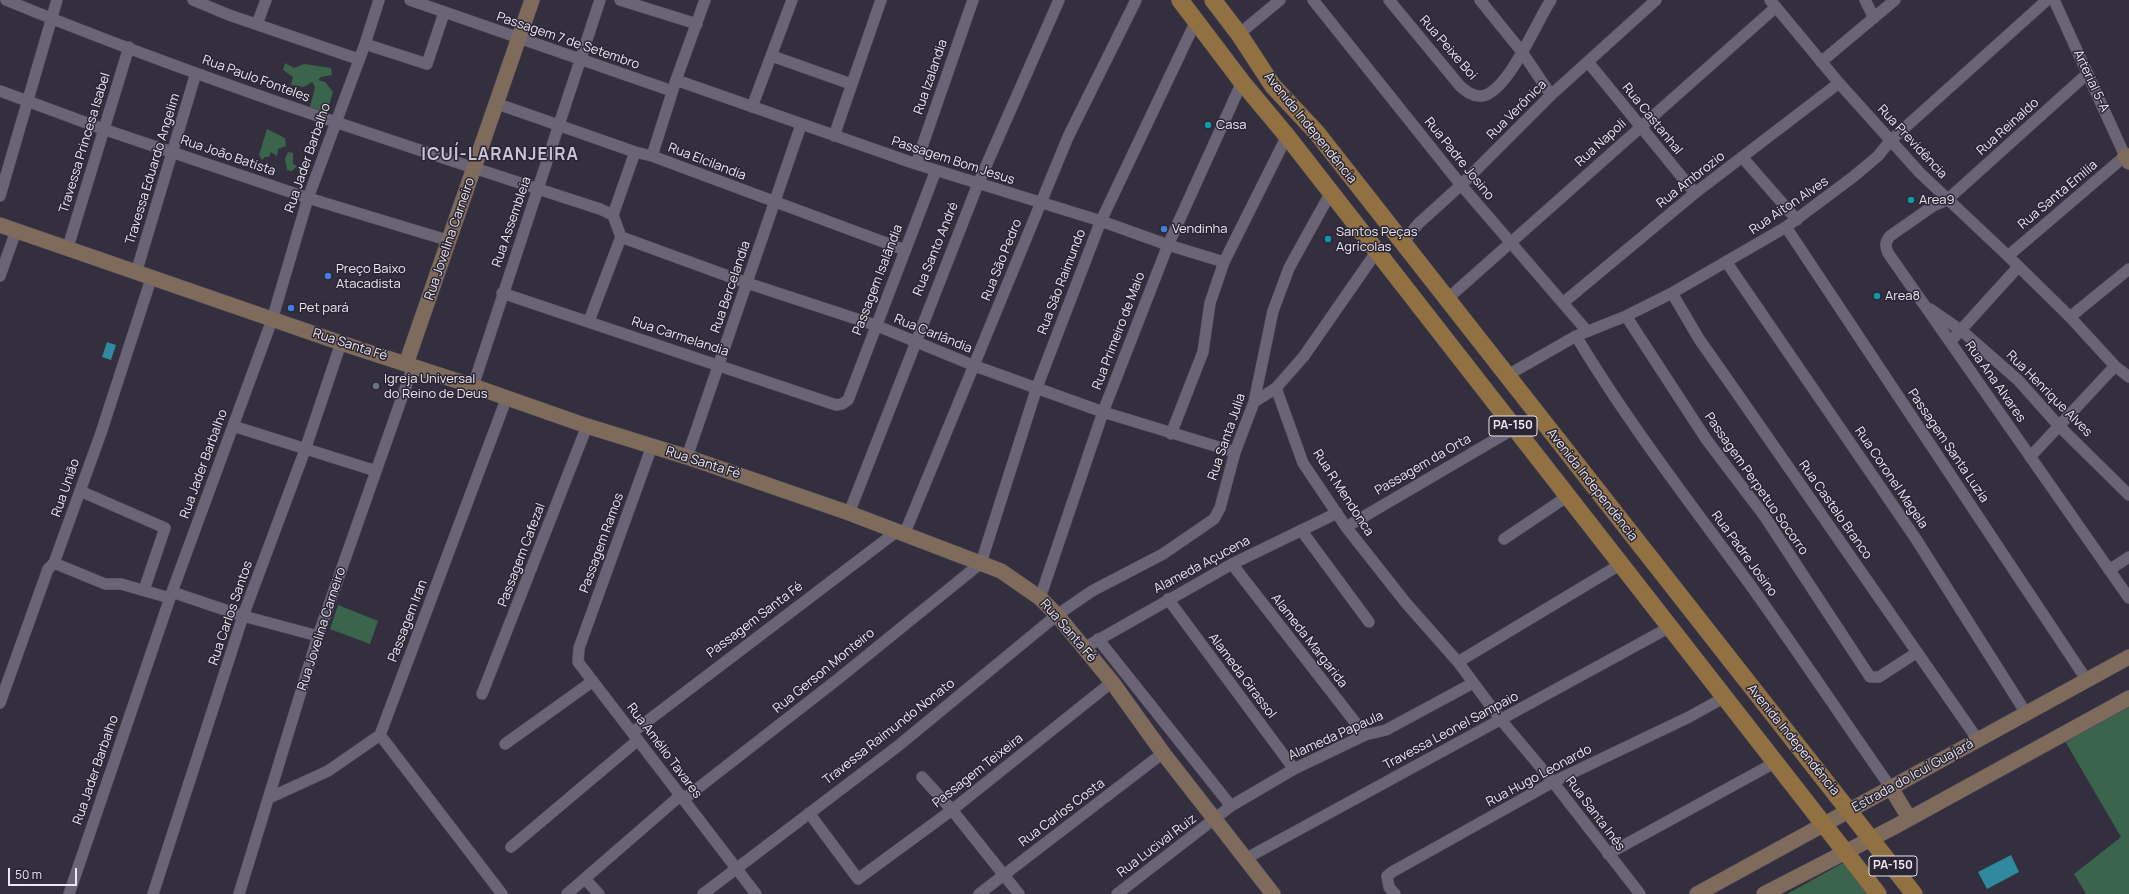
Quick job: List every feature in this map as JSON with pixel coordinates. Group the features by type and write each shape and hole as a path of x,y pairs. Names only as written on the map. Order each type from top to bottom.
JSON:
{"main road":[{"name":"Avenida Independência","path":"1180,0 1195,22 1331,192 1878,894"},
{"name":"Avenida Independência","path":"1213,0 1239,34 1273,86 1317,133 1402,244 1726,657 1872,838 1914,894"},
{"path":"1704,670 1726,657"}],"street":[{"name":"Rua Paulo Fonteles","path":"6,0 196,72 335,122 613,215"},
{"path":"0,196 57,0"},
{"path":"193,0 229,15 358,59"},
{"path":"257,24 266,0"},
{"name":"Rua Jader Barbalho","path":"68,894 171,595 272,320 308,198 358,59 365,44 379,0"},
{"name":"Passagem 7 de Setembro","path":"410,0 428,3 444,13 672,91"},
{"name":"Rua Jovelina Carneiro","path":"239,894 270,798 318,636 376,471 450,241 498,104 532,0"},
{"name":"Rua Assembleia","path":"473,386 502,293 600,0"},
{"path":"620,0 697,24"},
{"path":"652,156 672,91 705,0"},
{"path":"752,107 792,0"},
{"path":"834,136 881,0"},
{"name":"Rua Izalandia","path":"916,164 973,0"},
{"name":"Rua Santo André","path":"849,513 914,341 978,184 1059,0"},
{"name":"Rua São Pedro","path":"900,534 975,366 1068,137 1136,0"},
{"path":"1239,34 1280,0"},
{"name":"Rua Padre Josino","path":"1313,0 1461,185 1510,243 1564,302 1587,331"},
{"name":"Rua Peixe Boi","path":"1389,0 1467,92 1483,96 1492,90 1514,68 1551,0"},
{"path":"1480,0 1522,52 1551,95"},
{"name":"Rua Verônica","path":"1402,244 1418,224 1461,185 1551,95 1656,0"},
{"path":"1865,0 1874,18"},
{"path":"1821,62 1895,0"},
{"name":"Rua Aiton Alves","path":"1506,376 1576,336 1626,316 1672,293 1786,228 1878,156 1890,141 2047,0"},
{"name":"Arterial 5-A","path":"2054,0 2087,74 2128,158"},
{"name":"Rua Previdência","path":"1773,3 1821,62 1890,141 1947,200 2008,256 2070,317 2115,366 2129,377"},
{"name":"Rua Napoli","path":"1446,300 1641,126 1773,3"},
{"path":"365,44 427,64 444,13"},
{"name":"Rua São Raimundo","path":"981,563 1037,387 1101,221 1195,22"},
{"name":"Travessa Princesa Isabel","path":"68,247 129,47"},
{"path":"772,56 851,84"},
{"name":"Rua Castanhal","path":"1588,62 1695,193"},
{"name":"Travessa Eduardo Angelim","path":"136,274 196,72"},
{"name":"Rua Reinaldo","path":"1947,200 2087,74"},
{"name":"Passagem Bom Jesus","path":"676,80 801,126 978,184 1101,221 1168,245 1224,262"},
{"name":"Rua Primeiro de Maio","path":"1040,598 1103,412 1168,245 1242,82"},
{"name":"Rua Ambrozio","path":"1564,302 1695,193 1839,83"},
{"name":"Rua João Batista","path":"0,91 103,129 308,198 450,241"},
{"name":"Rua Elcilandia","path":"498,104 635,152 652,156 905,250"},
{"name":"Rua Bercelandia","path":"687,457 776,203 801,126"},
{"path":"1171,434 1203,352 1210,303 1224,262 1287,136"},
{"path":"589,322 621,237 613,215 635,152"},
{"path":"1742,157 1797,220"},
{"name":"Rua Santa Emilia","path":"2008,256 2128,158"},
{"name":"Passagem Isalândia","path":"848,400 875,325 936,170"},
{"name":"Rua Santa Julia","path":"1057,615 1092,591 1163,554 1214,519 1220,508 1235,452 1254,402 1273,311 1289,268 1331,192"},
{"name":"Rua Ana Alvares","path":"1947,200 1933,206 1890,236 1886,243 1888,253 2129,598"},
{"name":"Rua Santa Fé","path":"0,225 68,247 136,274 507,397 587,426 687,457 849,513 900,534 1000,571 1040,598 1057,615 1112,682 1163,753 1273,894"},
{"name":"Passagem Santa Luzia","path":"1786,228 2086,679"},
{"path":"0,276 16,231"},
{"name":"Rua Carlândia","path":"621,237 747,284 875,325 975,366 1037,387 1103,412 1171,434 1235,452"},
{"path":"1254,402 1276,388 1304,356 1377,251"},
{"name":"Rua Coronel Magela","path":"1727,263 1916,539 2026,713"},
{"path":"1950,342 1962,331 2018,266"},
{"path":"2070,317 2129,269"},
{"name":"Rua União","path":"0,703 48,569 54,563 80,491 151,279"},
{"name":"Rua Carmelandia","path":"502,293 719,364 836,405 842,404 848,400"},
{"name":"Rua Castelo Branco","path":"1672,293 1699,339 1978,740"},
{"name":"Rua Henrique Alves","path":"1925,306 1962,331 2018,380 2059,426 2129,495"},
{"name":"Passagem Perpetuo Socorro","path":"1626,316 1706,439 1765,517 1870,678 1879,678 1916,652"},
{"name":"Rua Padre Josino","path":"1576,336 1604,383 1664,470 1751,587 1891,788"},
{"name":"Rua Carlos Santos","path":"153,894 243,616 305,450 341,343"},
{"path":"2030,457 2115,366"},
{"name":"Rua R Mendonca","path":"1276,388 1303,463 1346,527 1406,603"},
{"name":"Passagem Iran","path":"380,735 507,397"},
{"path":"233,426 305,450 376,471"},
{"name":"Passagem Cafezal","path":"482,694 587,426"},
{"name":"Passagem da Orta","path":"1346,527 1515,428"},
{"name":"Passagem Ramos","path":"579,648 652,446"},
{"path":"80,491 165,528 144,590"},
{"path":"1504,539 1568,496"},
{"name":"Alameda Açucena","path":"1084,648 1232,564 1337,513"},
{"path":"1302,530 1369,622"},
{"name":"Passagem Santa Fé","path":"511,847 636,736 900,534"},
{"path":"2109,570 2129,557"},
{"path":"54,563 105,584 121,584 171,595 318,636"},
{"name":"Rua Gerson Monteiro","path":"567,894 682,797 838,679 981,563"},
{"name":"Alameda Margarida","path":"1232,564 1365,735"},
{"path":"1458,662 1621,564"},
{"name":"Alameda Girassol","path":"1168,599 1294,769"},
{"name":"Rua Santa Inês","path":"1406,603 1458,662 1501,720 1553,782 1640,894"},
{"name":"Travessa Raimundo Nonato","path":"703,894 735,868 898,746 1057,615"},
{"name":"Travessa Leonel Sampaio","path":"1245,859 1670,627"},
{"path":"1098,639 1231,806"},
{"name":"Rua Amélio Tavares","path":"579,648 578,662 756,894"},
{"name":"Estrada do Icuí Guajará","path":"1697,894 2086,679 2129,657"},
{"path":"505,744 592,681"},
{"name":"Passagem Teixeira","path":"809,813 858,879 952,810 1112,682"},
{"name":"Alameda Papaula","path":"1214,820 1231,806 1294,769 1365,735 1386,730 1473,683"},
{"name":"Rua Hugo Leonardo","path":"1395,894 1387,881 1388,876 1392,872 1553,782 1689,717 1725,697"},
{"path":"1764,894 1846,852 2129,698"},
{"path":"270,798 328,771 380,735 502,894"},
{"name":"Rua Carlos Costa","path":"979,894 1163,753"},
{"path":"1608,854 1776,762"},
{"path":"922,777 952,810 1020,894"},
{"path":"1891,788 1909,818"},
{"name":"Rua Lucival Ruiz","path":"1117,894 1214,820"},
{"path":"585,879 599,894"}],"green space":[{"path":"285,63 294,68 304,64 331,68 332,75 321,77 318,80 325,82 333,92 327,112 310,107 315,87 312,82 304,87 291,85 293,77 283,70"},
{"path":"267,129 285,138 286,146 278,149 277,156 271,152 269,157 265,157 262,160 259,155"},
{"path":"288,152 293,153 293,164 297,166 292,171 287,170 285,159"},
{"path":"338,605 378,621 370,644 330,629"},
{"path":"2129,707 2129,894 2086,894 2074,874 2121,837 2065,741"},
{"path":"1843,863 1867,894 1787,894"}],"water":[{"path":"107,342 116,345 111,360 102,357"},
{"path":"2011,855 2019,872 1987,889 1978,872"}],"place":[{"name":"Casa","path":"1208,125"},
{"name":"Area9","path":"1911,200"},
{"name":"Vendinha","path":"1164,229"},
{"name":"Santos Peças Agrícolas","path":"1328,239"},
{"name":"Preço Baixo Atacadista","path":"328,276"},
{"name":"Area8","path":"1877,296"},
{"name":"Pet pará","path":"291,308"},
{"name":"Igreja Universal do Reino de Deus","path":"376,386"}],"district":[{"name":"ICUÍ-LARANJEIRA","path":"500,155"}]}
